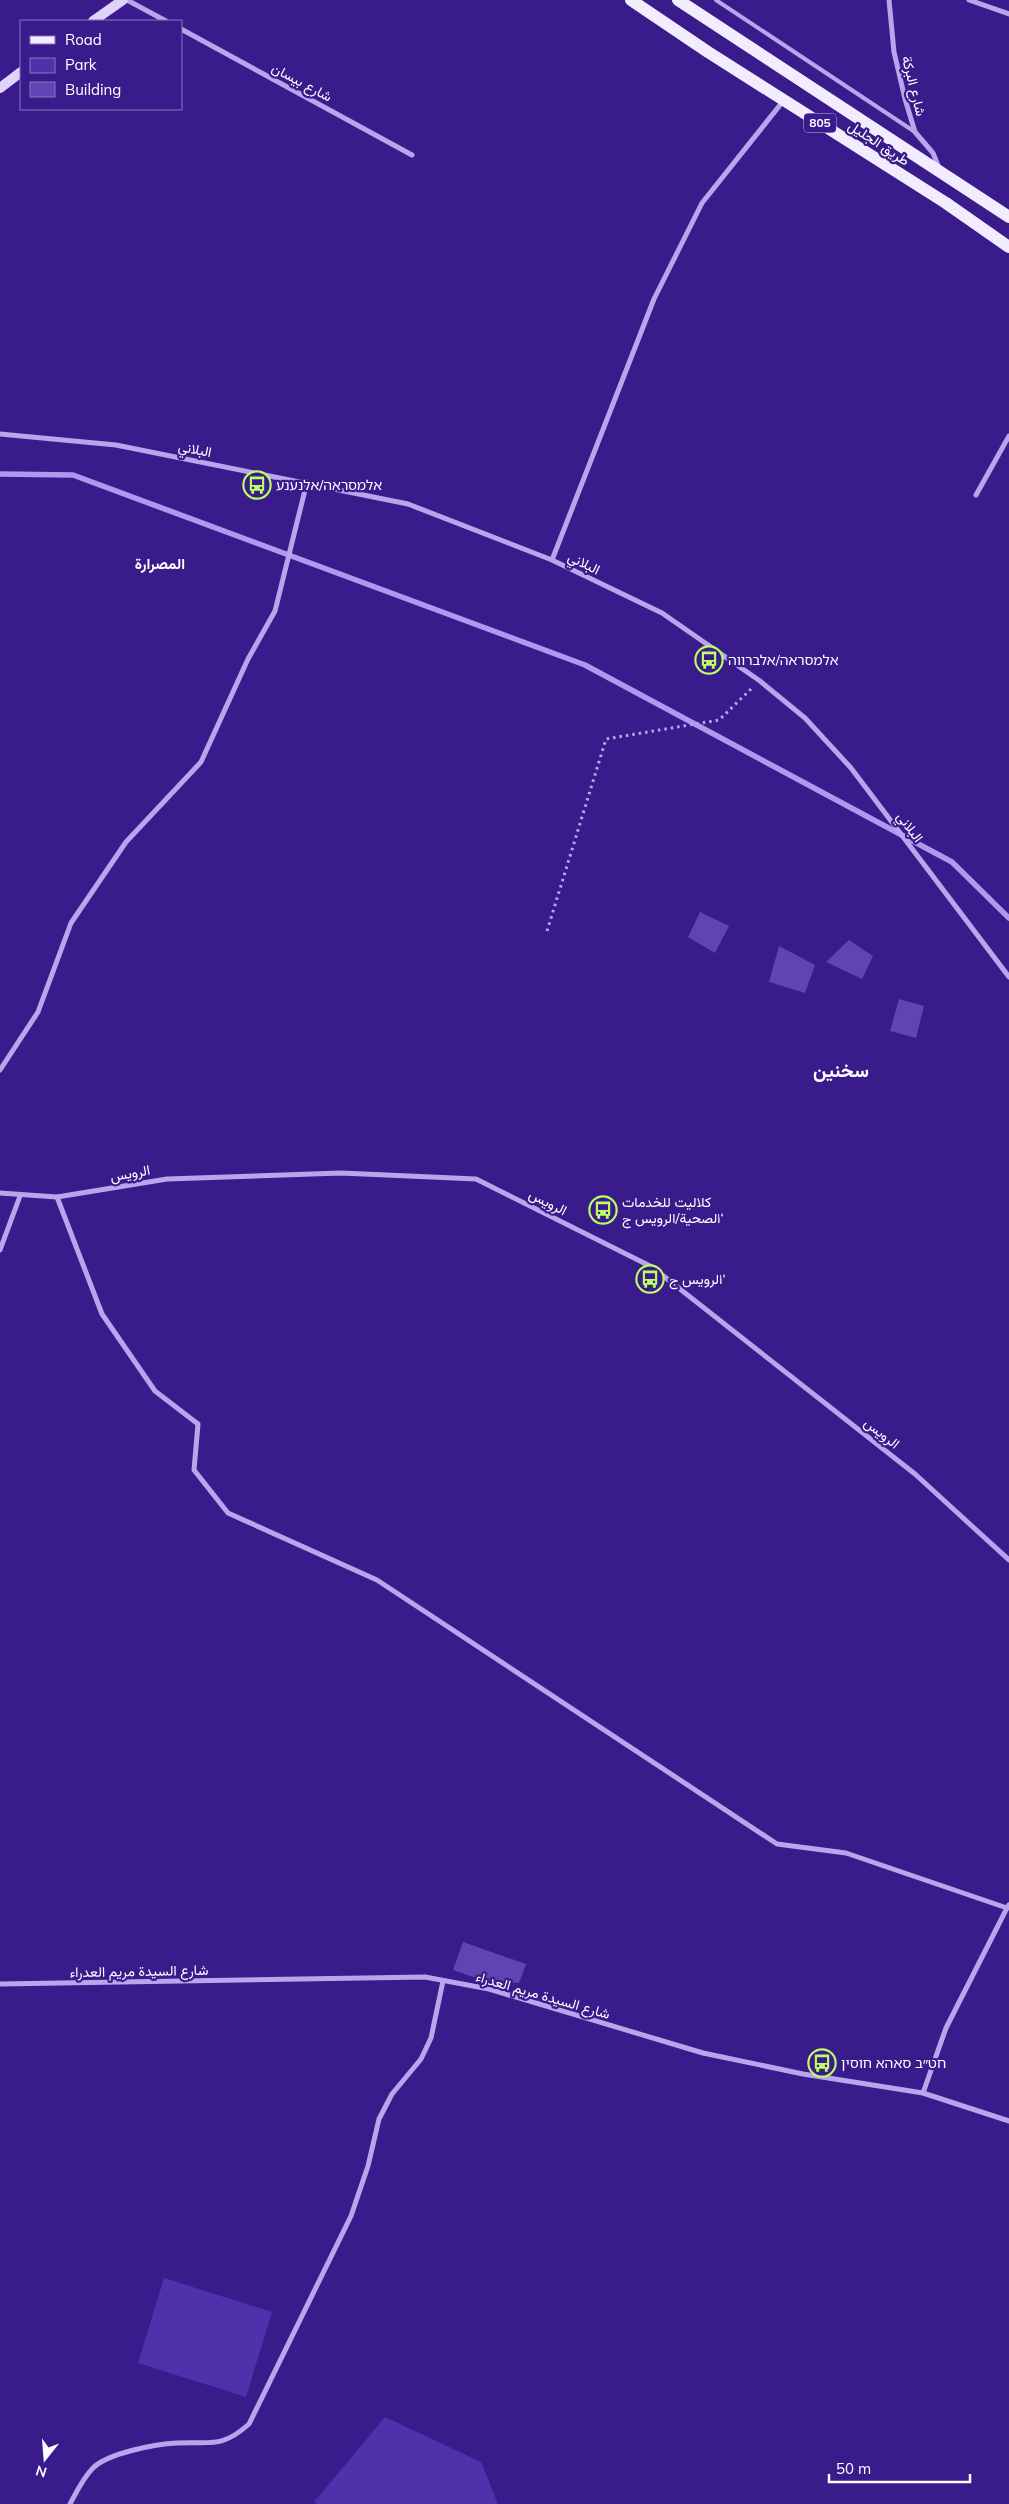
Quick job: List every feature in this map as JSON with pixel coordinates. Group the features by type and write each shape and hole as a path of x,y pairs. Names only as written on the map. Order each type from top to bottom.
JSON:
{"main road":[{"name":"طريق الجليل","path":"631,0 708,52 946,203 1009,247"},
{"name":"طريق الجليل","path":"678,0 1009,217"}],"street":[{"path":"94,20 123,0"},
{"path":"127,0 164,20"},
{"name":"شارع البركة","path":"889,0 894,52 915,132 932,153 940,170"},
{"path":"969,0 1009,14"},
{"name":"شارع بيسان","path":"182,30 412,155"},
{"path":"0,88 20,73"},
{"path":"552,560 654,299 702,203 784,100"},
{"name":"البلاني","path":"0,434 116,445 307,482 408,504 552,560 662,613 760,681 805,718 852,768 1009,977"},
{"path":"976,495 1009,436"},
{"path":"0,1070 38,1012 71,923 126,842 201,762 248,659 275,611 307,482"},
{"name":"الرويس","path":"0,1193 20,1196 57,1197 167,1179 341,1173 476,1179 652,1267 915,1474 1009,1560"},
{"path":"0,1250 20,1196"},
{"path":"57,1197 102,1314 155,1391 198,1424 194,1470 228,1513 377,1580 777,1844 846,1853 1008,1907 946,2028 923,2093"},
{"name":"شارع السيدة مريم العدراء","path":"0,1984 424,1977 489,1989 703,2053 803,2074 923,2093 1009,2121"},
{"path":"70,2504 83,2480 95,2467 118,2454 175,2443 212,2443 233,2438 249,2424 352,2216 368,2166 379,2119 392,2094 421,2059 431,2038 443,1981"}],"lane":[{"path":"716,0 915,132"}],"path":[{"path":"547,931 606,739 719,720 760,681"}],"green space":[{"path":"164,2278 272,2312 246,2397 138,2363"},
{"path":"385,2417 481,2462 498,2504 317,2504 314,2502"}],"building":[{"path":"700,912 729,926 715,953 688,937"},
{"path":"849,940 873,956 862,979 826,962"},
{"path":"779,946 815,965 805,993 769,982"},
{"path":"899,999 924,1006 916,1038 890,1031"},
{"path":"463,1942 526,1964 519,1983 485,1981 453,1970"}],"waterway":[{"path":"0,474 73,475 585,665 952,862 1009,918"}],"place":[{"name":"אלמסראה/אלנענע","path":"257,485"},
{"name":"אלמסראה/אלברווה","path":"709,660"},
{"name":"كلاليت للخدمات الصحية/الرويس ج‘","path":"603,1210"},
{"name":"الرويس ج‘","path":"650,1279"},
{"name":"חט״ב סאהא חוסין","path":"822,2063"}],"district":[{"name":"المصرارة","path":"160,564"},
{"name":"سخنين","path":"841,1070"}]}
